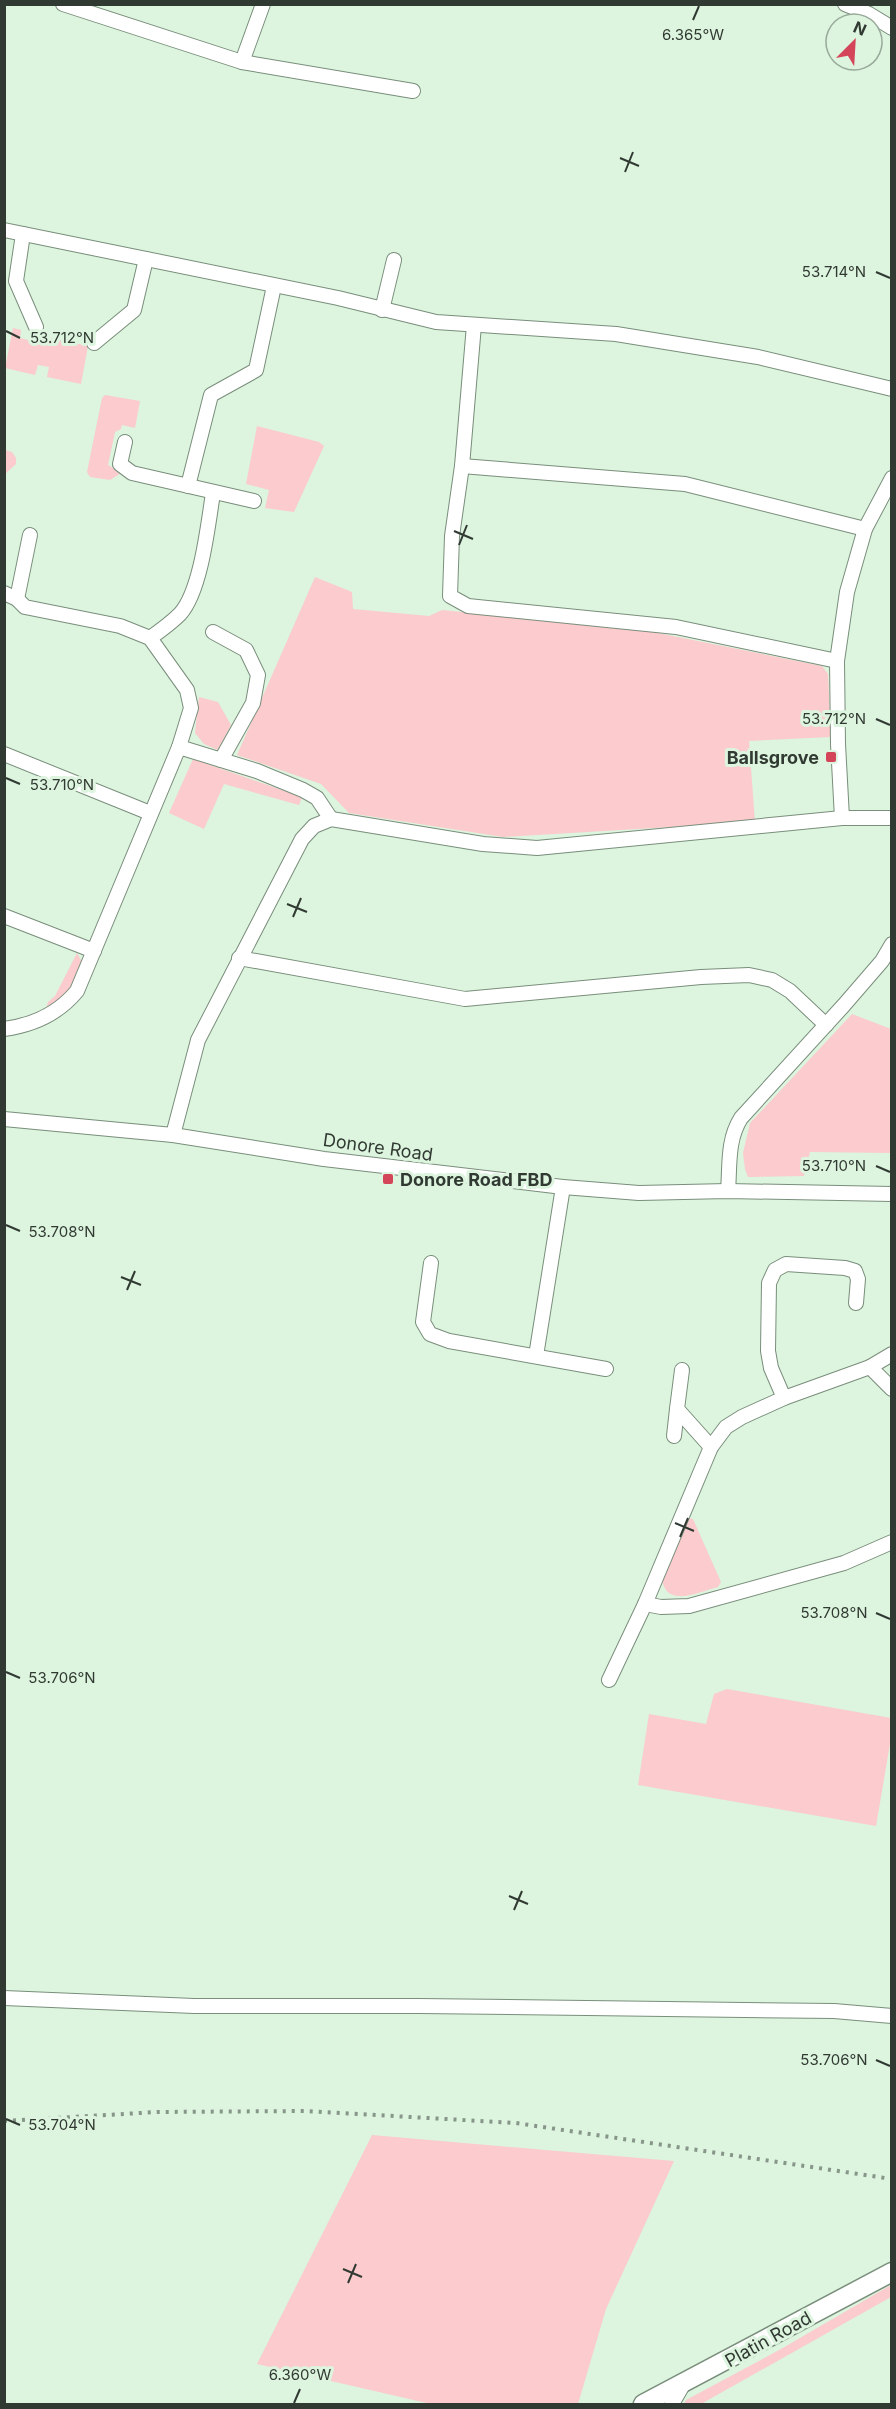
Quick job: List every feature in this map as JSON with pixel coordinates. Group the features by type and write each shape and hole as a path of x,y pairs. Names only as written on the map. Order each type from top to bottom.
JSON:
{"main road":[{"name":"Platin Road","path":"643,2404 891,2272"}],"street":[{"path":"63,4 242,62 413,91"},
{"path":"242,62 263,4"},
{"path":"845,4 869,14 891,28"},
{"path":"4,230 338,298 436,322 616,334 758,357 891,389"},
{"path":"23,234 16,281 36,327"},
{"path":"94,343 134,310 146,260"},
{"path":"382,310 394,260"},
{"path":"188,486 211,395 256,370 274,286"},
{"path":"474,325 462,466 452,537 450,596 468,606 676,627 837,661"},
{"path":"125,442 120,464 132,473 254,501"},
{"path":"462,466 685,484 865,529"},
{"path":"842,818 837,661 847,592 865,529 891,478"},
{"path":"150,638 180,614 191,597 202,555 213,493"},
{"path":"4,1029 21,1027 48,1017 66,1004 77,991 179,747 191,708 187,690 150,638 120,626 25,607 11,596 30,535"},
{"path":"213,632 246,650 258,675 253,703 221,760"},
{"path":"179,747 257,771 303,790 317,798 331,819"},
{"path":"4,754 150,813"},
{"path":"173,1136 198,1040 302,839 314,826 331,819 483,844 537,848 842,818 891,818"},
{"path":"4,916 94,951"},
{"path":"728,1191 731,1143 734,1130 741,1118 882,961 891,944"},
{"path":"239,958 465,999 700,977 749,975 772,980 790,992 826,1025"},
{"name":"Donore Road","path":"4,1119 173,1136 356,1163 563,1187 639,1193 728,1191 891,1194"},
{"path":"536,1356 563,1187"},
{"path":"430,1263 423,1322 430,1334 449,1341 606,1369"},
{"path":"784,1398 771,1368 768,1351 769,1283 775,1270 786,1264 845,1268 855,1271 858,1280 856,1303"},
{"path":"609,1680 645,1604 711,1447 726,1427 784,1398 870,1367 891,1354"},
{"path":"870,1367 891,1389"},
{"path":"674,1436 682,1370"},
{"path":"677,1409 711,1447"},
{"path":"645,1604 661,1607 689,1606 844,1563 891,1542"},
{"path":"4,1998 151,2005 834,2011 891,2016"},
{"path":"672,2404 685,2382"}],"shaded area":[{"path":"13,328 21,330 20,338 45,344 47,337 88,346 81,384 47,377 49,367 38,365 35,375 5,368"},
{"path":"105,395 140,401 135,428 122,425 121,429 115,432 108,465 121,473 110,480 90,477 87,472 102,398"},
{"path":"257,426 319,442 324,446 294,512 265,508 269,490 246,484"},
{"path":"5,450 12,452 16,458 16,464 5,474"},
{"path":"315,577 352,592 353,609 429,616 442,610 653,632 822,666 828,674 831,737 749,741 755,822 503,837 349,813 321,784 237,755"},
{"path":"199,697 218,702 231,725 218,750 204,744 195,733"},
{"path":"193,759 302,797 299,805 224,784 204,829 169,813"},
{"path":"77,953 82,962 76,977 58,1002 45,1012 48,1002 55,996"},
{"path":"852,1014 891,1029 891,1153 810,1152 804,1176 748,1177 743,1153 750,1123"},
{"path":"688,1518 693,1519 721,1582 718,1587 693,1595 676,1596 664,1587 662,1578"},
{"path":"727,1689 891,1718 891,1738 876,1826 638,1785 649,1714 706,1724 714,1694"},
{"path":"372,2135 674,2161 606,2309 578,2404 431,2404 257,2364"},
{"path":"891,2285 891,2297 701,2404 684,2404 686,2400 781,2349"}],"railway":[{"path":"4,2121 157,2112 305,2111 516,2123 892,2179"}],"place":[{"name":"Ballsgrove","path":"831,757"},
{"name":"Donore Road FBD","path":"388,1179"}]}
